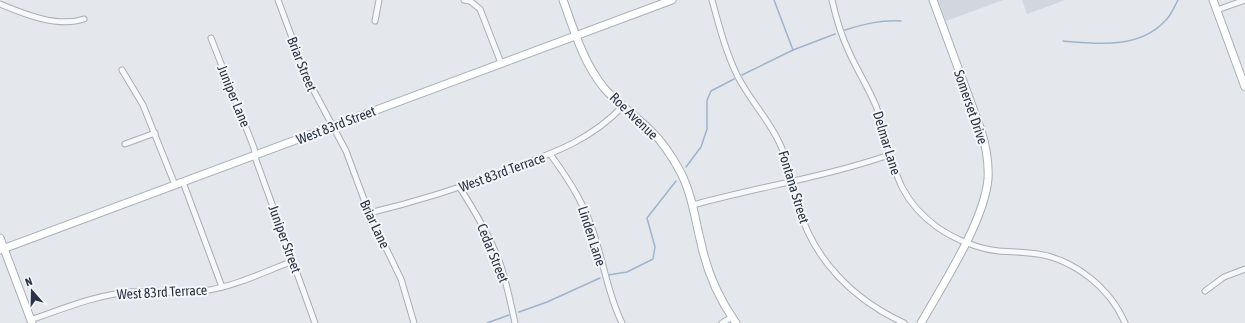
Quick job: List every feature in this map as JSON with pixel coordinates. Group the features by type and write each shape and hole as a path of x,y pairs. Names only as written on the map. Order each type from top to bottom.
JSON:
{"street":[{"name":"Briar Street","path":"278,0 307,78 332,127"},
{"path":"375,22 379,0"},
{"path":"464,0 470,1 480,9 501,63"},
{"name":"Roe Avenue","path":"563,0 576,36 596,77 623,106 652,131 663,144 681,174 693,205 706,263 717,291 734,320"},
{"name":"West 83rd Street","path":"2,249 672,0"},
{"name":"Fontana Street","path":"712,0 732,64 745,88 778,140 786,157 805,226 811,239 831,268 852,291 868,303 904,323"},
{"name":"Delmar Lane","path":"832,0 844,40 876,106 889,156 901,186 920,212 948,234 983,248 997,251 1039,254 1066,263 1079,270 1100,287 1115,305 1125,323"},
{"name":"Somerset Drive","path":"921,323 976,221 985,195 988,158 981,130 933,0"},
{"path":"1213,0 1244,78 1245,87"},
{"path":"1217,10 1245,0"},
{"path":"0,4 57,22 72,22 84,19"},
{"name":"Juniper Lane","path":"211,38 235,98 255,155"},
{"path":"122,70 143,105 175,185"},
{"name":"West 83rd Terrace","path":"368,213 410,203 460,188 550,154 591,134 612,118 623,106"},
{"name":"Briar Lane","path":"332,127 353,168 368,213 402,279 414,323"},
{"path":"125,144 155,133"},
{"name":"Linden Lane","path":"550,154 568,180 586,211 597,242 612,301 622,323"},
{"name":"Juniper Street","path":"255,155 315,323"},
{"path":"693,205 845,170 889,156"},
{"path":"183,182 222,287"},
{"name":"Cedar Street","path":"460,188 479,217 495,251 503,274 515,323"},
{"path":"0,238 2,249 31,321"},
{"name":"West 83rd Terrace","path":"31,321 81,301 112,294 145,291 190,292 222,287 293,261"},
{"path":"1205,291 1224,277 1245,269"},
{"path":"722,323 734,320"}],"shaded area":[{"path":"938,0 1003,0 946,21"},
{"path":"1022,0 1065,0 1027,14"}],"waterway":[{"path":"774,0 793,50 835,34"},
{"path":"1063,41 1117,43 1143,36 1155,30 1167,19 1178,0"},
{"path":"845,30 872,23 901,21"},
{"path":"742,75 793,50"},
{"path":"686,167 701,147 707,129 707,100 711,91 734,79"},
{"path":"608,275 627,272 653,259 655,247 647,218 676,181"},
{"path":"519,312 547,302 600,278"},
{"path":"487,323 509,315"}]}
